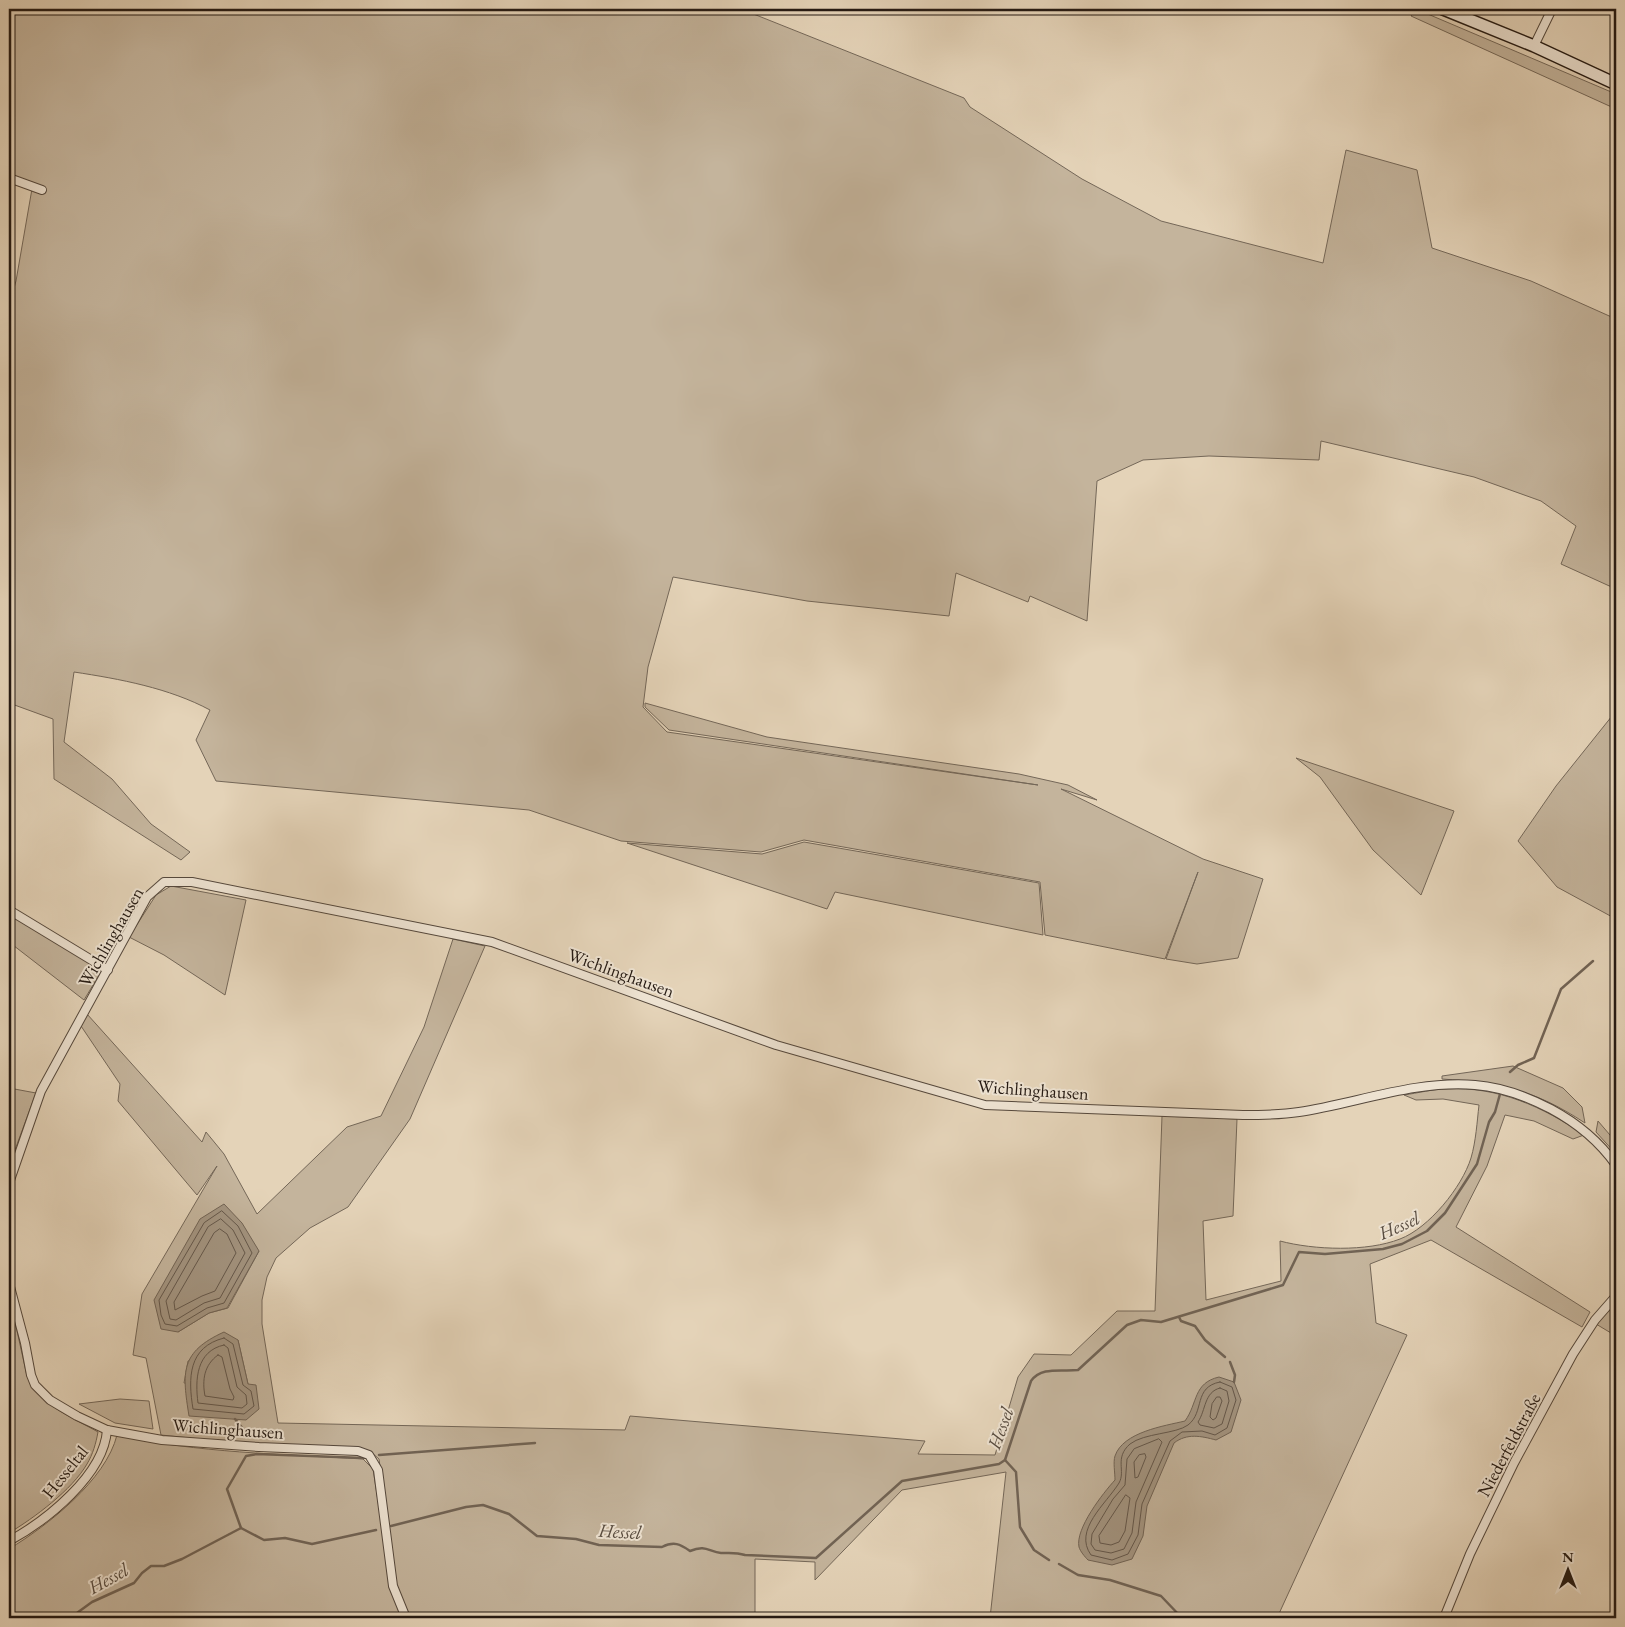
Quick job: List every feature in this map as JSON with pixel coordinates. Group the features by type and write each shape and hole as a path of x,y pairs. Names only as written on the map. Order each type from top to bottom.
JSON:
{"main road":[{"path":"1443,9 1534,46 1616,84"}],"street":[{"path":"1534,46 1552,9"},
{"path":"9,178 42,190"},
{"name":"Wichlinghausen","path":"9,1183 41,1091 147,897 164,882 192,882 492,942 776,1045 984,1105 1243,1115 1278,1114 1401,1091 1445,1085 1476,1085 1506,1091 1536,1102 1566,1117 1588,1133 1616,1165"},
{"path":"9,910 108,970"},
{"name":"Wichlinghausen","path":"9,1283 25,1342 30,1375 35,1385 50,1400 107,1430 162,1440 259,1447 358,1451 369,1454 378,1470 393,1586 406,1618"},
{"name":"Niederfeldstraße","path":"1444,1618 1470,1554 1514,1463 1542,1415 1572,1354 1594,1320 1616,1296"},
{"name":"Hesseltal","path":"9,1541 47,1517 70,1496 101,1454 107,1430"}],"shaded area":[{"path":"9,9 741,9 964,98 970,107 1082,179 1161,221 1323,263 1346,150 1417,170 1432,248 1531,281 1616,319 1616,589 1561,564 1576,526 1541,501 1474,477 1321,441 1319,460 1209,456 1143,460 1097,481 1087,621 1030,596 1028,602 956,573 949,616 807,601 673,577 648,667 643,707 667,732 1038,785 669,730 645,707 645,703 767,737 1019,774 1068,785 1097,800 1061,789 1203,859 1263,879 1238,958 1197,964 1166,959 1198,872 1165,959 1045,935 1040,882 804,840 761,852 621,841 529,810 216,781 196,740 210,710 161,690 126,681 74,672 64,742 112,779 151,824 190,852 181,860 54,779 53,719 9,703 9,305 16,281 33,183 9,174"},
{"path":"1416,9 1616,94 1616,109 1411,16"},
{"path":"1612,716 1616,718 1616,919 1557,887 1518,841 1556,786"},
{"path":"1296,758 1454,811 1421,895 1373,850 1320,777"},
{"path":"804,842 1039,883 1043,935 835,892 827,909 627,843 762,854"},
{"path":"171,886 246,900 225,995 164,955 129,937 156,895"},
{"path":"9,913 102,970 84,1000 9,942"},
{"path":"453,939 485,946 410,1119 348,1207 310,1228 276,1258 267,1277 262,1300 262,1324 278,1423 625,1430 630,1416 925,1441 918,1454 995,1455 1018,1377 1034,1354 1071,1355 1117,1311 1155,1311 1162,1116 1237,1119 1233,1216 1203,1221 1206,1300 1281,1281 1280,1241 1324,1248 1356,1248 1400,1239 1422,1226 1443,1205 1467,1169 1476,1132 1479,1105 1443,1099 1416,1100 1404,1095 1442,1089 1484,1091 1519,1100 1553,1116 1584,1135 1573,1139 1534,1121 1505,1115 1487,1166 1456,1227 1590,1312 1582,1327 1431,1240 1370,1264 1376,1323 1407,1335 1277,1618 990,1618 1006,1472 902,1490 815,1580 815,1562 755,1559 755,1618 9,1618 9,1549 57,1515 88,1485 101,1469 111,1452 117,1435 178,1446 270,1454 363,1459 373,1469 381,1520 387,1519 379,1459 371,1452 358,1449 259,1445 161,1435 146,1358 133,1355 142,1294 217,1166 197,1195 118,1101 120,1084 81,1026 87,1014 202,1142 206,1132 224,1154 257,1214 347,1127 381,1116 424,1027","holes":["259,1251 228,1308 209,1313 178,1332","238,1340 248,1384 184,1383 188,1361"]},
{"path":"1513,1066 1563,1088 1582,1107 1585,1123 1550,1103 1517,1090 1482,1083 1442,1079 1442,1076"},
{"path":"9,1088 36,1093 9,1166"},
{"path":"1598,1121 1616,1142 1616,1154 1596,1132"},
{"path":"9,1295 27,1376 32,1386 48,1403 98,1432 89,1460 72,1484 30,1520 9,1533 9,1350 15,1342 9,1344"},
{"path":"1616,1300 1616,1336 1596,1324"},
{"path":"120,1399 149,1401 153,1429 115,1423 79,1404"}],"water":[{"path":"224,1204 242,1223 259,1251 227,1308 209,1313 178,1332 161,1329 154,1300 200,1219"},
{"path":"224,1332 238,1340 248,1384 256,1385 259,1409 246,1420 189,1416 185,1387 187,1365 199,1347"},
{"path":"1219,1377 1234,1382 1241,1400 1231,1432 1216,1440 1189,1437 1174,1443 1147,1506 1143,1536 1132,1559 1112,1565 1088,1560 1079,1547 1081,1531 1097,1502 1115,1480 1114,1458 1119,1448 1126,1441 1145,1431 1185,1421 1200,1389 1211,1380"}],"waterway":[{"name":"Hessel","path":"1510,1072 1518,1065 1534,1058 1561,989 1593,961"},
{"name":"Hessel","path":"391,1526 466,1507 483,1505 509,1514 537,1536 576,1539 599,1545 662,1547 673,1544 680,1545 690,1551 704,1548 721,1553 816,1558 902,1481 999,1464 1005,1460 1031,1381 1035,1376 1046,1371 1078,1370 1127,1325 1141,1320 1161,1322 1283,1285 1299,1252 1325,1254 1383,1249 1402,1244 1427,1231 1445,1213 1477,1164 1489,1122 1495,1112 1500,1094"},
{"path":"1179,1317 1181,1321 1195,1326 1205,1340 1225,1357"},
{"path":"1230,1362 1235,1375 1234,1382"},
{"name":"Hessel","path":"235,1419 244,1430 245,1436"},
{"name":"Hessel","path":"379,1455 535,1443"},
{"name":"Hessel","path":"241,1528 227,1489 246,1456 257,1454 364,1458"},
{"path":"1005,1460 1016,1472 1020,1527 1034,1550 1049,1560"},
{"name":"Hessel","path":"70,1618 92,1602 134,1583 151,1566 164,1566 182,1559 241,1528 264,1540 285,1538 312,1544 376,1530"},
{"path":"1059,1564 1078,1575 1110,1580 1161,1596 1182,1618"}]}
